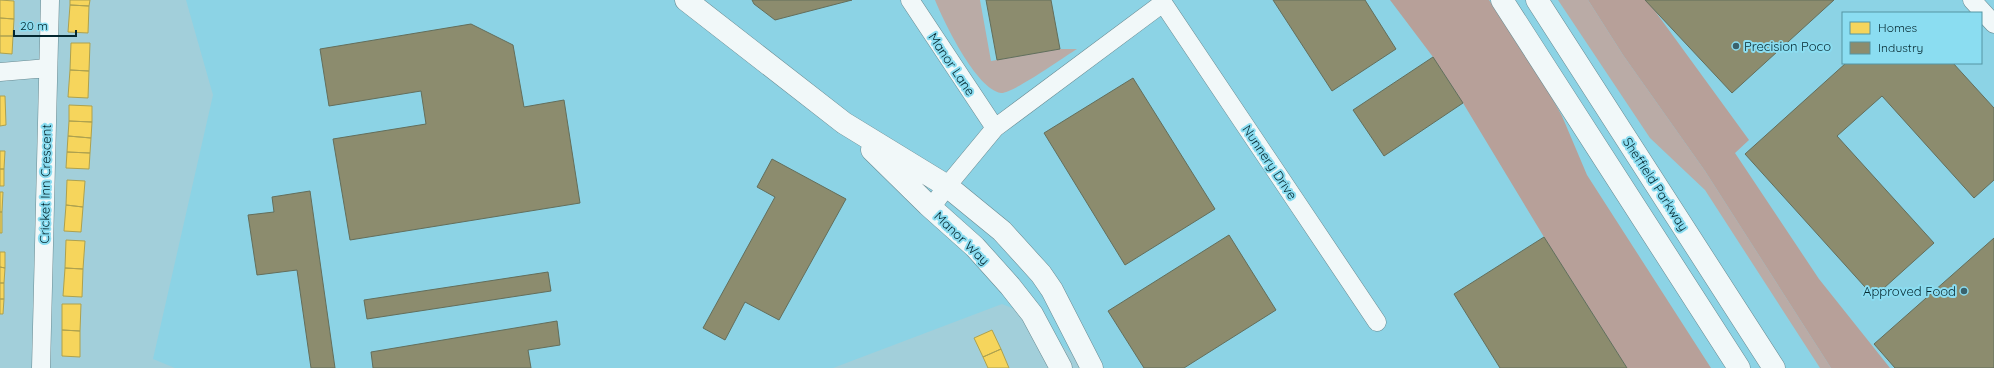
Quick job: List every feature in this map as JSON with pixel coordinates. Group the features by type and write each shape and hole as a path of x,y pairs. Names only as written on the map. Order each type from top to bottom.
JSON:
{"main road":[{"name":"Manor Way","path":"686,0 844,123 932,208 975,246 1032,314 1062,368"},
{"path":"1502,0 1739,368"},
{"name":"Sheffield Parkway","path":"1537,0 1774,368"},
{"name":"Manor Way","path":"844,123 947,186 1002,231 1041,274 1052,290 1092,368"}],"street":[{"name":"Cricket Inn Crescent","path":"37,365 50,0"},
{"name":"Manor Lane","path":"910,0 995,128"},
{"path":"1972,0 1994,24"},
{"name":"Nunnery Drive","path":"932,208 947,186 995,128 1162,1 1377,322"},
{"path":"0,72 48,68"}],"shaded area":[{"path":"186,0 1994,0 1994,368 1089,368 1019,311 1002,304 833,368 175,368 153,359 213,95"},
{"path":"935,0 980,0 991,61 1060,49 1077,49 1016,88 1001,93 991,89 981,80 972,68 953,38"},
{"path":"1390,0 1489,0 1533,64 1562,116 1587,175 1711,368 1627,368 1544,237 1463,103 1433,57"},
{"path":"1558,0 1588,0 1623,55 1705,171 1831,368 1820,368 1705,190 1650,138"},
{"path":"1588,0 1647,0 1749,140 1735,153 1819,279 1890,368 1831,368 1705,171 1623,55"}],"building: Homes":[{"path":"0,0 14,1 14,19 0,18"},
{"path":"70,0 90,0 89,6 70,5"},
{"path":"70,5 89,6 88,33 68,32"},
{"path":"0,18 14,19 13,36 0,36"},
{"path":"0,36 13,36 12,54 0,53"},
{"path":"71,43 90,43 89,71 70,70"},
{"path":"70,70 89,71 88,98 68,97"},
{"path":"0,96 5,96 6,125 0,126"},
{"path":"69,105 92,106 92,122 69,121"},
{"path":"69,121 92,122 91,138 68,136"},
{"path":"68,136 91,138 90,153 67,152"},
{"path":"0,151 5,151 4,169 0,169"},
{"path":"67,152 90,153 89,169 66,168"},
{"path":"0,169 4,169 4,186 0,186"},
{"path":"67,180 85,181 83,207 66,205"},
{"path":"0,192 3,192 2,212 0,212"},
{"path":"66,205 83,207 81,232 64,231"},
{"path":"0,212 2,212 2,233 0,233"},
{"path":"66,240 85,241 83,269 65,268"},
{"path":"0,252 5,252 5,268 0,267"},
{"path":"0,267 5,268 4,283 0,283"},
{"path":"65,268 83,269 82,297 63,296"},
{"path":"0,283 4,283 4,299 0,299"},
{"path":"0,299 4,299 3,314 0,314"},
{"path":"62,304 81,304 80,331 62,330"},
{"path":"62,330 80,331 80,357 62,356"},
{"path":"992,330 1001,349 983,357 974,338"},
{"path":"1001,349 1009,368 988,368 983,357"}],"building: Industry":[{"path":"752,0 852,0 775,20 754,4"},
{"path":"986,0 1051,0 1060,49 997,60"},
{"path":"1273,0 1365,0 1396,49 1332,91"},
{"name":"Precision Poco","path":"1645,0 1834,0 1732,93"},
{"path":"471,24 513,45 524,107 564,100 580,203 350,240 333,139 426,124 421,91 329,106 320,49"},
{"path":"1433,57 1463,103 1384,156 1353,110"},
{"path":"1845,64 1954,64 1994,108 1994,180 1974,198 1882,96 1837,136 1934,243 1874,297 1745,154"},
{"path":"1133,78 1215,209 1125,265 1044,133"},
{"path":"772,159 846,199 779,320 745,302 725,340 703,328 775,197 757,187"},
{"path":"310,191 335,368 311,368 297,270 257,275 248,215 274,212 272,197"},
{"path":"1229,235 1276,310 1184,368 1144,368 1108,311"},
{"path":"1544,237 1627,368 1500,368 1454,294"},
{"name":"Approved Food","path":"1994,238 1994,368 1895,368 1874,344"},
{"path":"548,272 551,291 367,319 364,300"},
{"path":"557,321 560,345 528,350 531,368 373,368 371,352"}],"place":[{"name":"Precision Poco","path":"1736,46"},
{"name":"Approved Food","path":"1964,291"}]}
